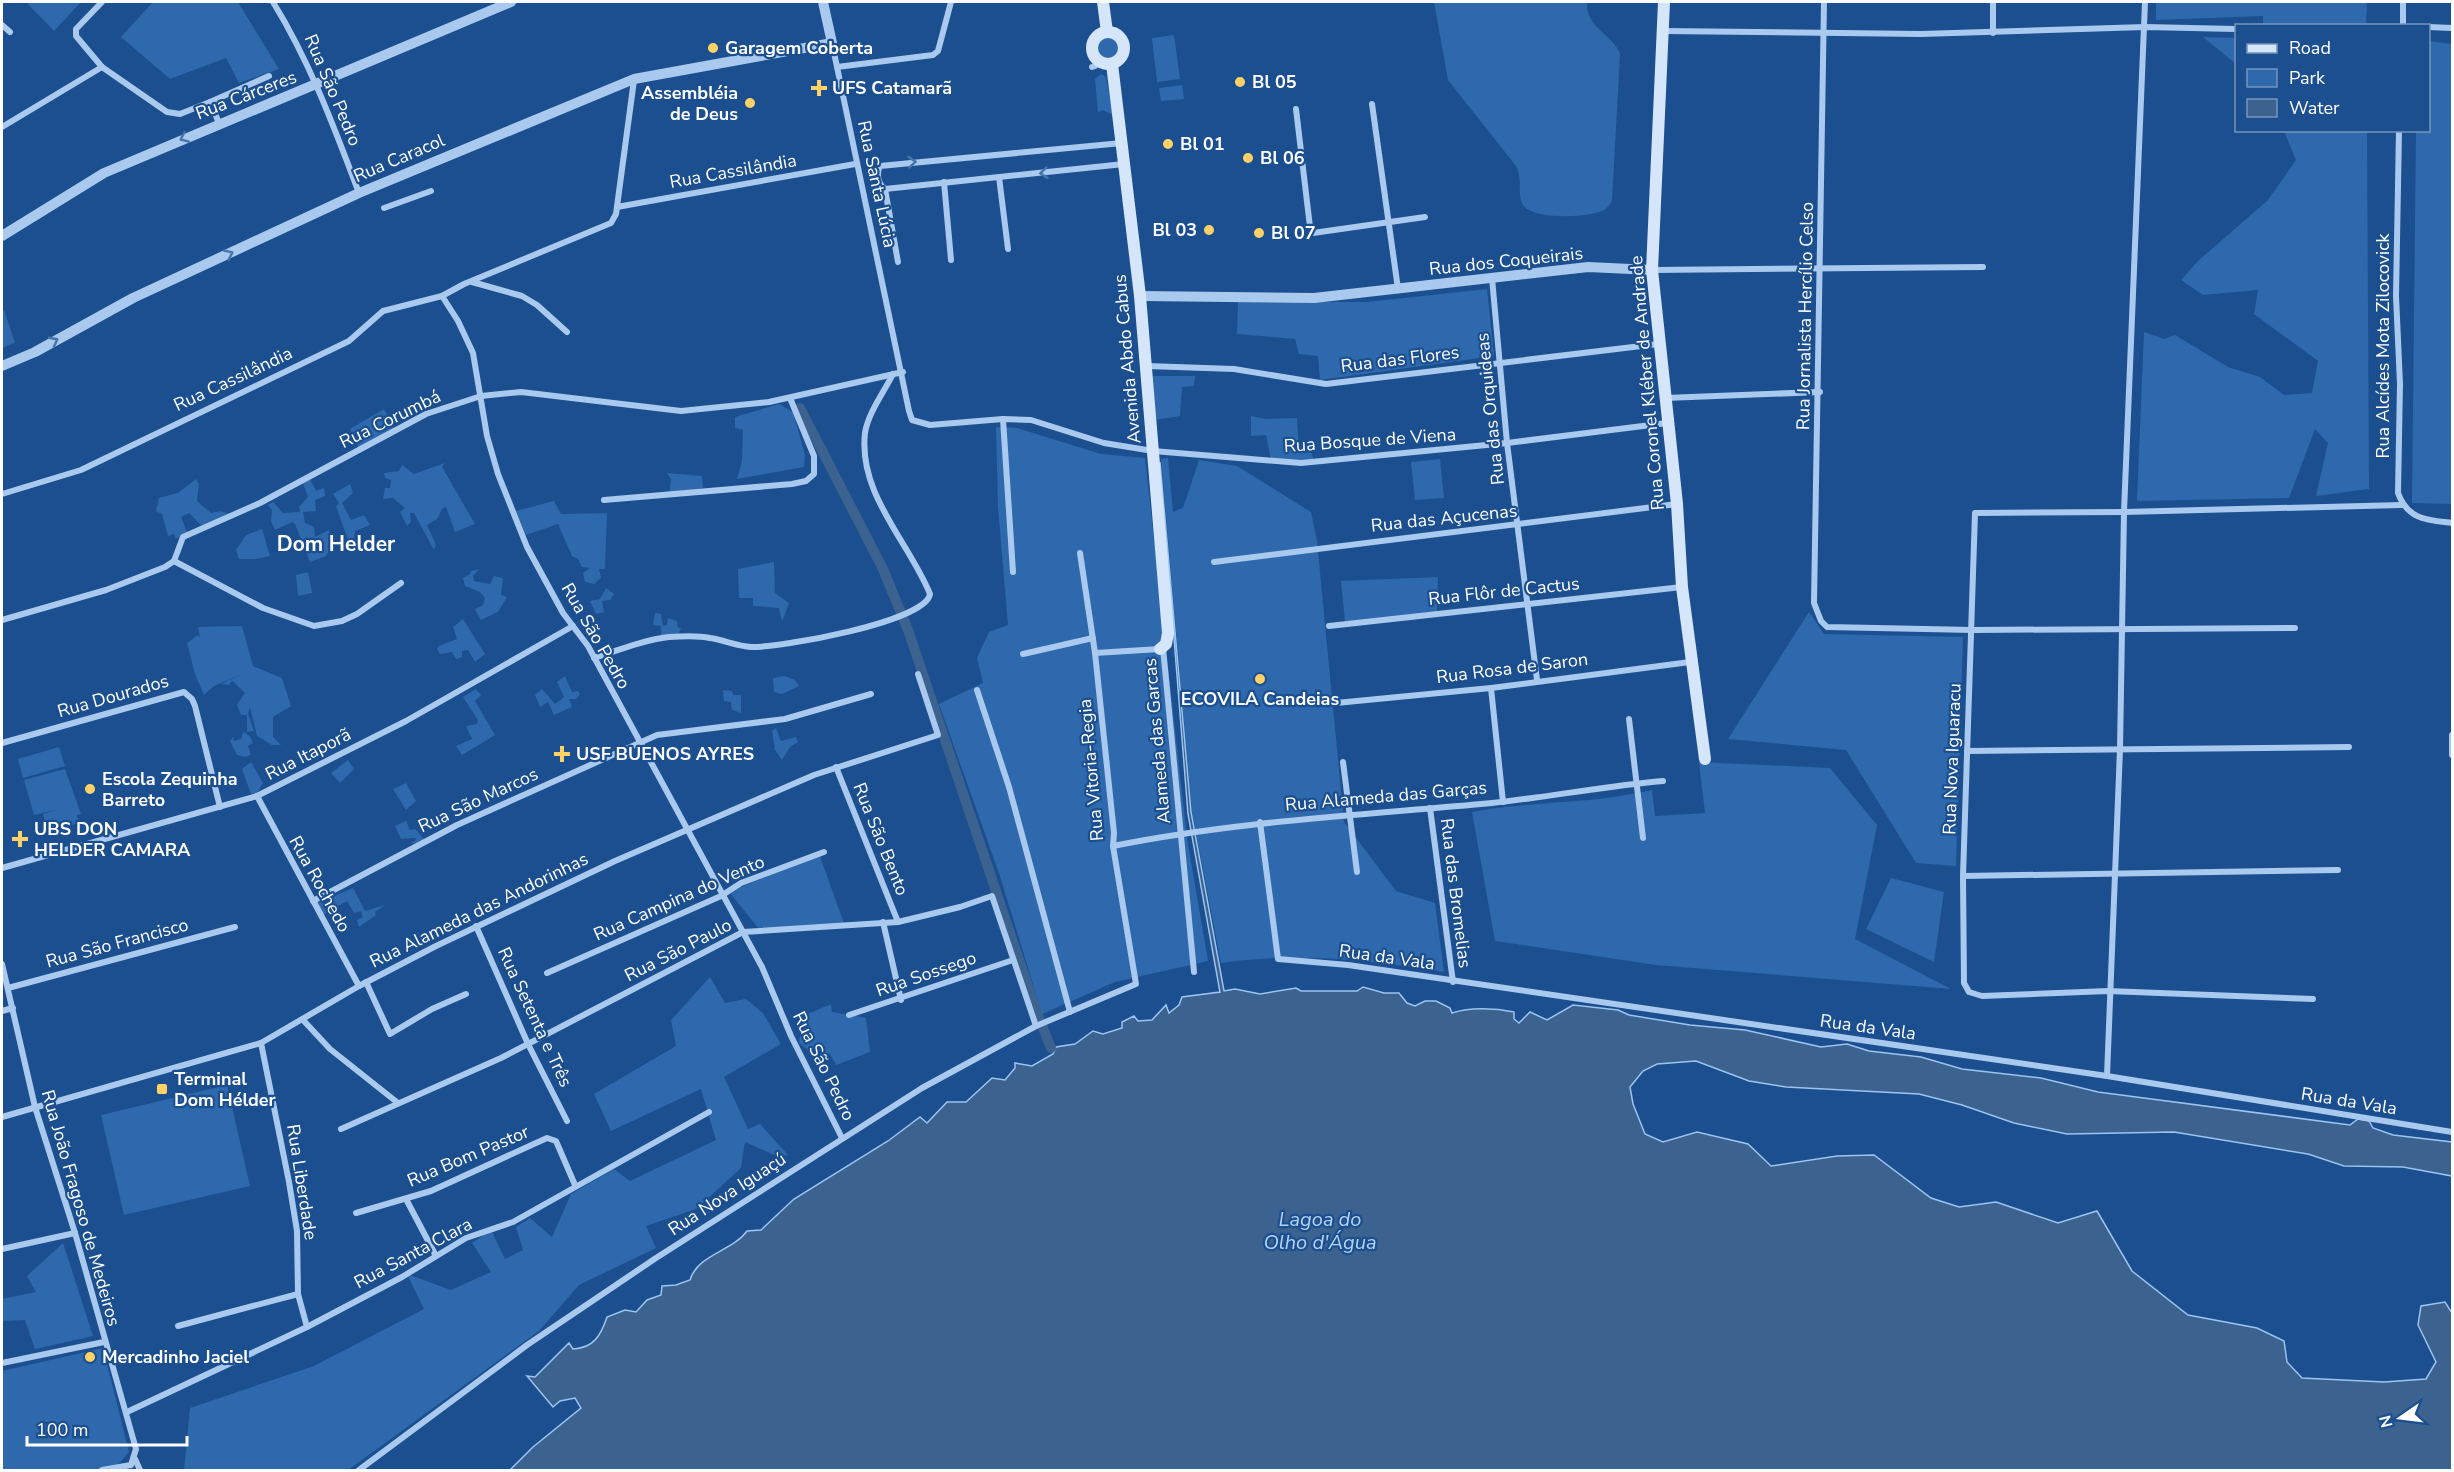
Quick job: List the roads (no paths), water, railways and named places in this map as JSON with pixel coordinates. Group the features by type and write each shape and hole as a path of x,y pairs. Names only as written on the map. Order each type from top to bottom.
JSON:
{"main road":[{"path":"1103,2 1107,32"},
{"name":"Rua Coronel Kléber de Andrade","path":"1664,2 1652,270 1658,344 1677,504 1682,587 1690,662 1705,759"},
{"path":"1107,32 1117,35 1123,44 1123,54 1112,64 1094,64 1092,51 1094,40 1107,32"},
{"name":"Avenida Abdo Cabus","path":"1112,64 1147,366 1168,633 1162,648"}],"street":[{"path":"102,2 76,29 79,42 102,67 166,112 180,114 269,76"},
{"name":"Rua São Pedro","path":"273,2 290,29 317,85 359,193"},
{"name":"Rua Cárceres","path":"2,236 104,173 511,2"},
{"name":"Rua Santa Lúcia","path":"823,2 855,164 903,372"},
{"path":"837,67 926,56 938,51 951,2"},
{"name":"Rua Jornalista Hercílio Celso","path":"1824,2 1820,392 1815,603 1821,621 1827,627 1972,630"},
{"path":"1993,2 1993,33"},
{"path":"2107,1076 2108,991 2120,749 2124,512 2145,2"},
{"path":"2403,2 2403,24"},
{"path":"2,25 10,32"},
{"path":"1663,31 1993,33 2145,27 2235,30"},
{"path":"2430,27 2452,28"},
{"name":"Rua Caracol","path":"2,366 35,352 133,298 359,193 634,79 832,44"},
{"path":"2,127 102,67"},
{"path":"616,207 634,79"},
{"path":"210,102 219,123"},
{"path":"1372,104 1398,290"},
{"path":"1296,109 1310,227 1313,232 1425,217"},
{"name":"Rua Alcídes Mota Zilocovick","path":"2399,132 2396,296 2400,384 2398,493 2402,505"},
{"path":"898,262 885,189 881,186 877,171 884,165 1122,143"},
{"name":"Rua Cassilândia","path":"2,494 81,470 104,459 148,435 349,341 383,311 442,296 470,281 607,225 614,219 616,207 855,164"},
{"path":"885,189 1125,164"},
{"path":"999,177 1008,249"},
{"path":"944,182 951,260"},
{"path":"384,208 431,191"},
{"name":"Rua dos Coqueirais","path":"1140,296 1291,299 1398,290 1588,267 1652,270 1983,267"},
{"name":"Rua das Orquideas","path":"1492,278 1507,443 1537,680"},
{"path":"470,281 522,296 537,305 567,332"},
{"name":"Rua São Pedro","path":"442,296 458,321 473,354 487,436 498,474 527,548 594,658 721,896 743,932 842,1138"},
{"name":"Rua das Flores","path":"1147,366 1234,369 1326,384 1658,344"},
{"name":"Rua Corumbá","path":"174,561 183,537 260,503 426,414 481,396 521,392 681,411 789,398 903,372"},
{"name":"Rua Bosque de Viena","path":"903,372 909,411 912,420 917,423 930,425 1003,419 1049,423 1088,440 1154,451 1301,463 1507,443 1667,423"},
{"path":"594,658 640,643 668,637 699,636 750,647 778,646 902,616 926,603 930,594 880,504 866,454 866,432 869,422 893,374"},
{"path":"1665,398 1820,392"},
{"path":"604,500 783,485 806,481 814,474 814,456 789,398"},
{"path":"1003,419 1013,572"},
{"name":"Rua das Açucenas","path":"1214,562 1677,504"},
{"path":"2124,512 2402,505 2412,516 2452,523"},
{"name":"Rua Nova Iguaracu","path":"2108,991 1982,996 1969,992 1964,983 1963,876 1967,751 1975,513 2124,512"},
{"name":"Rua Vitoria-Regia","path":"1080,553 1095,654 1114,833 1113,846 1136,984"},
{"path":"2,620 106,590 145,576 174,561 252,603 314,626 342,621 357,614 401,583"},
{"name":"Rua Flôr de Cactus","path":"1329,626 1682,587"},
{"name":"Rua Itaporã","path":"2,868 257,796 406,721 573,626"},
{"path":"1972,630 2295,628"},
{"path":"1023,654 1093,638"},
{"path":"1095,654 1162,648"},
{"name":"Alameda das Garcas","path":"1162,648 1182,832 1194,972"},
{"name":"Rua Rosa de Saron","path":"1336,703 1491,688 1537,680 1690,662"},
{"name":"Rua Alameda das Andorinhas","path":"2,1117 261,1043 366,982 476,926 686,830 836,767 938,735 918,674"},
{"path":"1491,688 1503,802"},
{"path":"977,690 1009,787 1070,1012"},
{"name":"Rua Dourados","path":"2,743 184,692 192,699 195,706 220,807"},
{"name":"Rua São Marcos","path":"313,901 457,825 639,743 672,732 785,719 871,694"},
{"path":"1629,719 1643,838"},
{"path":"2452,735 2452,755"},
{"path":"1967,751 2349,747"},
{"path":"1343,762 1358,872"},
{"name":"Rua São Bento","path":"836,767 898,922"},
{"name":"Rua Alameda das Garças","path":"1113,846 1182,832 1260,822 1503,802 1663,781"},
{"name":"Rua Rochedo","path":"257,796 359,986"},
{"name":"Rua das Bromelias","path":"1430,808 1453,982"},
{"name":"Rua da Vala","path":"1260,822 1278,959 1348,965 2107,1076 2452,1132"},
{"name":"Rua Campina do Vento","path":"547,973 721,896 741,883 824,852"},
{"path":"1963,876 2338,870"},
{"name":"Rua São Paulo","path":"341,1129 528,1044 743,932 898,922 960,907 992,896 1013,960"},
{"path":"883,922 901,1000"},
{"name":"Rua Setenta e Três","path":"476,926 528,1044 567,1120"},
{"name":"Rua São Francisco","path":"8,988 235,927"},
{"path":"1013,960 1036,1026"},
{"name":"Rua Sossego","path":"849,1015 901,1000 1013,960"},
{"name":"Rua João Fragoso de Medeiros","path":"2,964 35,1107 75,1233 104,1342 127,1412 136,1449 135,1459 140,1470"},
{"path":"366,982 390,1034 432,1009 466,994"},
{"name":"Rua Nova Iguaçú","path":"359,1470 527,1345 842,1138 922,1088 1036,1026 1136,984"},
{"path":"2108,991 2313,999"},
{"path":"2,1011 13,1008"},
{"path":"303,1020 330,1049 398,1103"},
{"name":"Rua Liberdade","path":"261,1043 283,1144 297,1231 298,1294 307,1327"},
{"name":"Rua Santa Clara","path":"127,1412 307,1327 402,1277 466,1238 513,1222 574,1185 709,1112"},
{"name":"Rua Bom Pastor","path":"356,1213 406,1199 456,1181 550,1138 556,1141 574,1185"},
{"path":"406,1199 436,1256"},
{"path":"2,1249 75,1233"},
{"path":"178,1326 298,1294"},
{"path":"2,1363 104,1342"},
{"path":"102,1470 131,1465 135,1459"}],"water":[{"name":"Lagoa do Olho d'Água","path":"1160,462 1191,812 1224,991 1235,989 1260,994 1296,988 1301,991 1357,991 1363,987 1384,993 1399,993 1407,1003 1415,1006 1425,1001 1436,1001 1450,1008 1452,1013 1483,1009 1514,1012 1514,1019 1519,1023 1530,1012 1547,1020 1573,1005 1618,1010 1629,1015 1690,1025 1745,1030 1821,1047 1847,1044 1869,1051 1921,1057 1962,1069 2041,1078 2098,1092 2350,1125 2358,1119 2369,1121 2373,1128 2393,1135 2452,1142 2452,1176 2403,1167 2344,1166 2308,1154 2174,1132 2067,1134 2014,1123 1962,1105 1919,1094 1786,1087 1749,1081 1696,1061 1657,1064 1643,1071 1630,1087 1633,1104 1645,1134 1663,1142 1697,1132 1748,1144 1771,1166 1837,1156 1874,1155 1931,1198 1959,1207 1996,1202 2058,1223 2097,1211 2132,1271 2188,1315 2257,1328 2284,1341 2287,1362 2302,1378 2384,1382 2426,1379 2436,1362 2418,1325 2421,1306 2445,1302 2452,1313 2452,1470 510,1470 533,1447 581,1408 575,1398 560,1401 553,1407 527,1376 535,1377 569,1343 573,1349 591,1343 599,1335 607,1317 625,1310 636,1312 647,1300 661,1295 662,1286 676,1285 690,1280 700,1264 741,1238 747,1231 761,1230 794,1199 888,1141 920,1117 927,1123 947,1102 966,1102 992,1078 1005,1080 1015,1068 1015,1063 1032,1066 1053,1054 1056,1047 1075,1044 1093,1031 1103,1034 1122,1028 1122,1022 1134,1016 1138,1021 1152,1020 1166,1005 1169,1013 1179,1005 1182,997 1220,992 1188,814"}],"waterway":[{"path":"800,408 883,569 908,630 1037,1013 1051,1048"}],"place":[{"name":"Garagem Coberta","path":"713,48"},
{"name":"Bl 05","path":"1240,82"},
{"name":"UFS Catamarã","path":"819,88"},
{"name":"Assembléia de Deus","path":"750,103"},
{"name":"Bl 01","path":"1168,144"},
{"name":"Bl 06","path":"1248,158"},
{"name":"Bl 03","path":"1209,230"},
{"name":"Bl 07","path":"1259,233"},
{"name":"ECOVILA Candeias","path":"1260,679"},
{"name":"USF BUENOS AYRES","path":"562,754"},
{"name":"Escola Zequinha Barreto","path":"90,789"},
{"name":"UBS DON HELDER CAMARA","path":"20,839"},
{"name":"Terminal Dom Hélder","path":"162,1089"},
{"name":"Mercadinho Jaciel","path":"90,1357"}],"district":[{"name":"Dom Helder","path":"336,544"}]}
